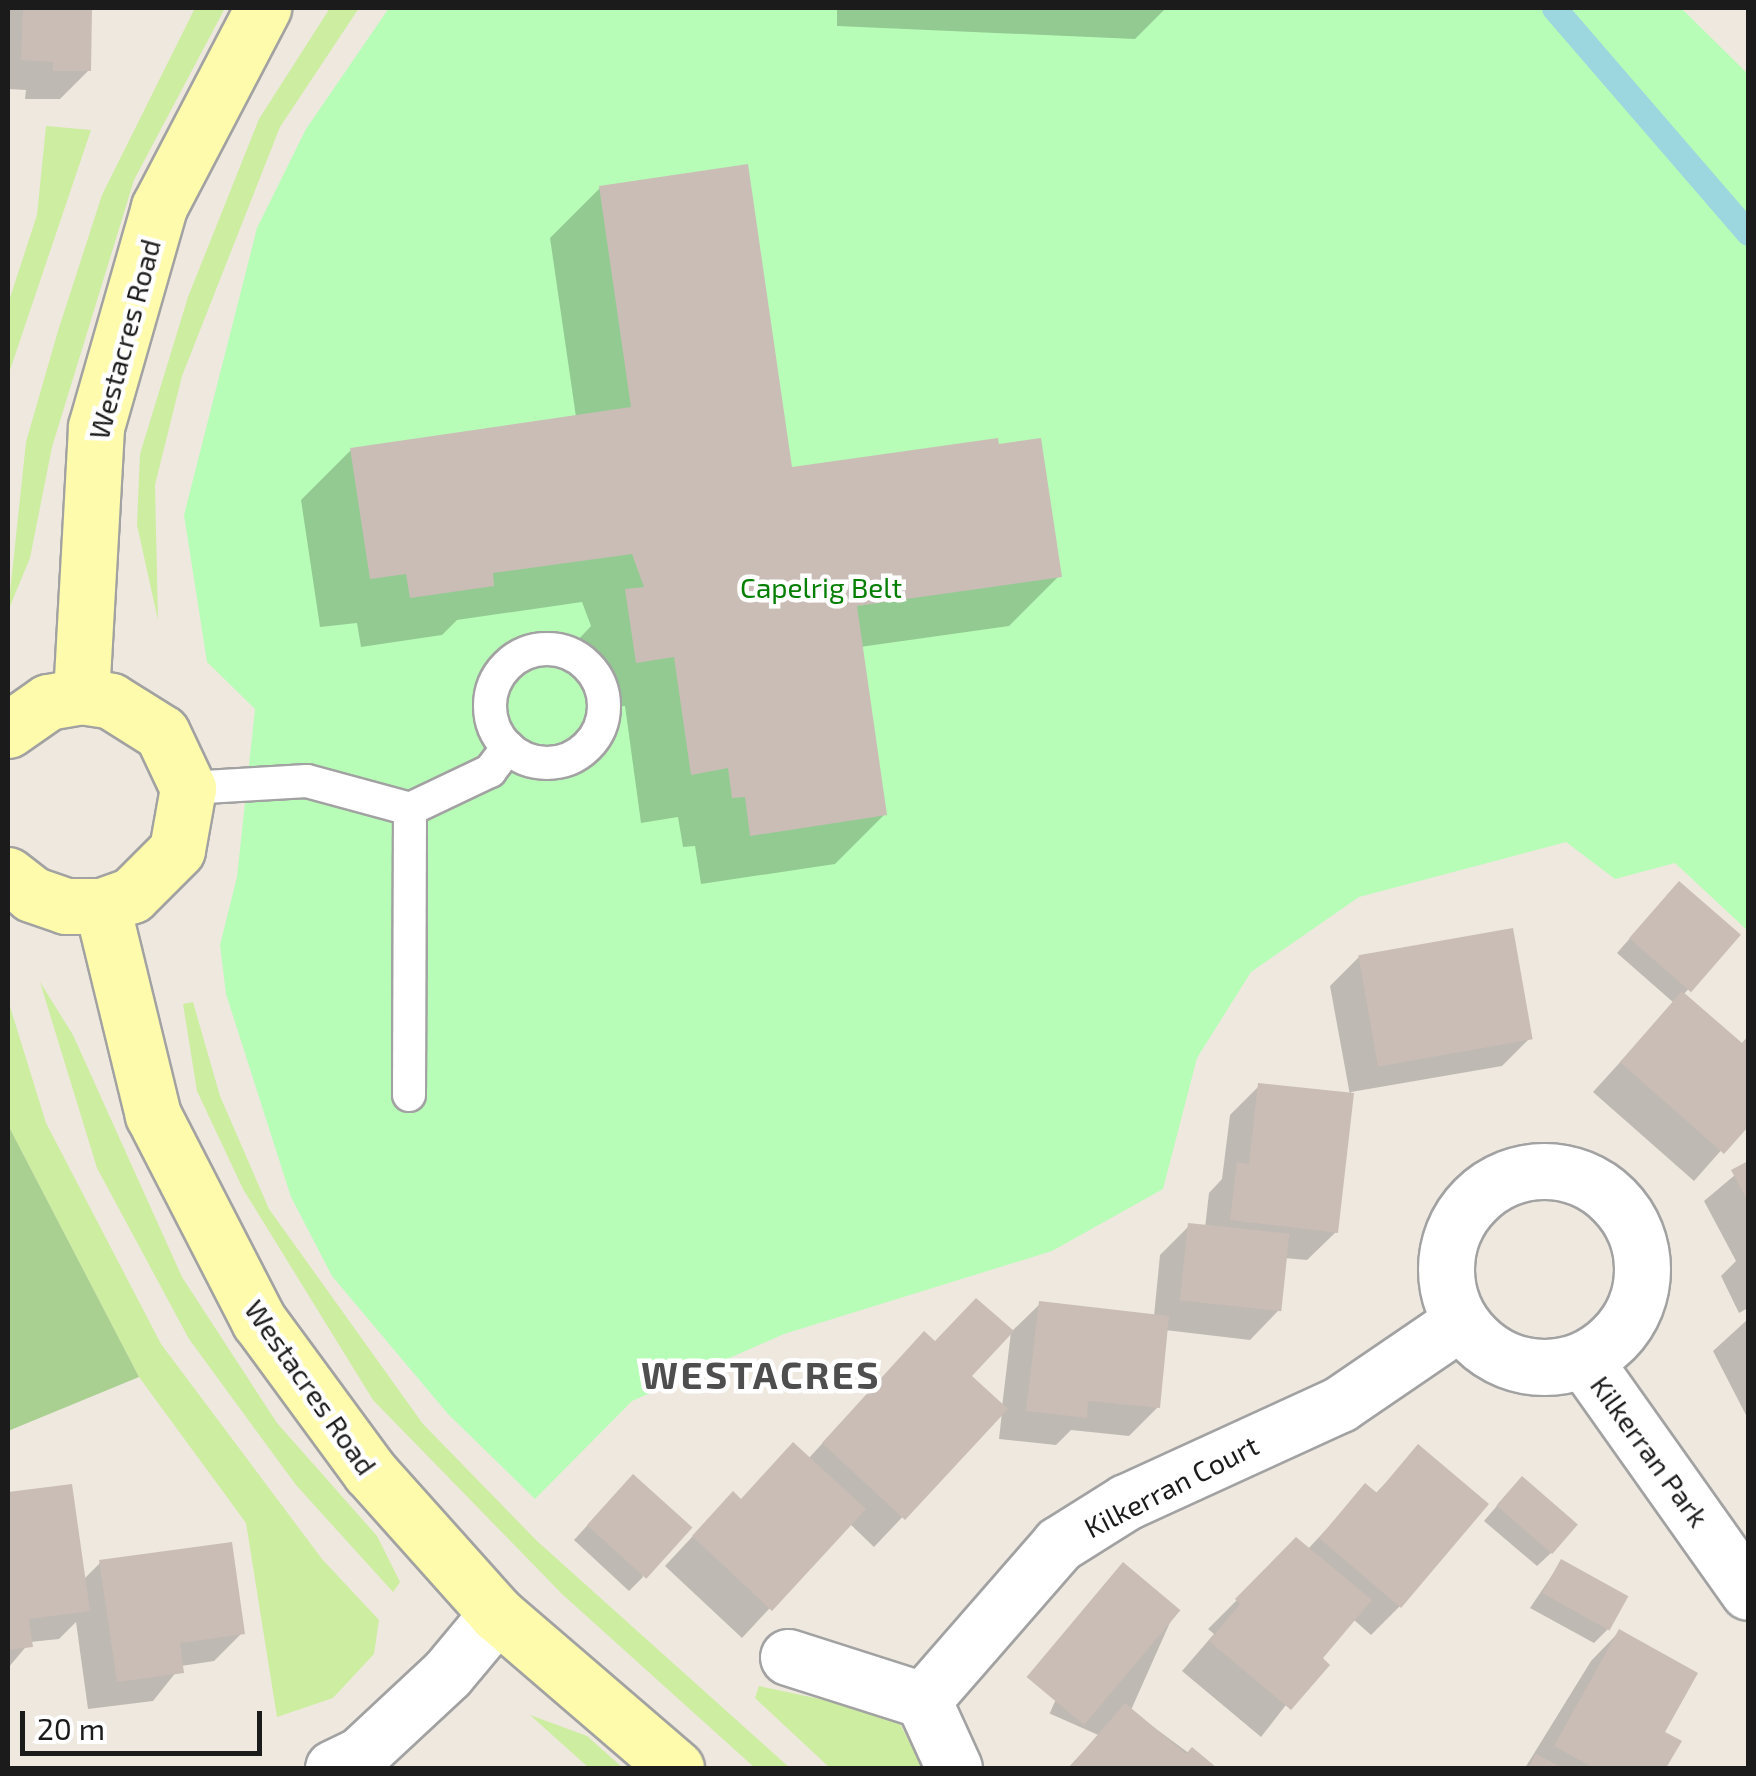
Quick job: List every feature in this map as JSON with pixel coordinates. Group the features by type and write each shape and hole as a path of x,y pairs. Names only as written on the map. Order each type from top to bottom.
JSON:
{"street":[{"name":"Westacres Road","path":"81,696 96,427 160,207 263,8"},
{"path":"8,730 48,702 81,696 111,700 150,723 179,758 188,788 177,850 158,877 102,906 66,906 32,894 8,875"},
{"name":"Westacres Road","path":"102,906 152,1114 259,1321 370,1472 497,1614 676,1768"},
{"path":"1543,1170 1576,1175 1606,1191 1629,1216 1643,1282 1632,1314 1613,1341 1584,1360 1530,1366 1502,1359 1460,1322 1446,1264 1465,1208 1513,1175 1543,1170"},
{"name":"Kilkerran Court","path":"923,1700 1060,1544 1126,1502 1340,1404 1460,1322"},
{"name":"Kilkerran Park","path":"1584,1360 1748,1592"},
{"path":"333,1768 360,1756 418,1701 497,1614"},
{"path":"788,1657 923,1700 954,1768"}],"lane":[{"path":"188,788 307,781 410,809 490,771 508,747"},
{"path":"410,809 410,1095"}],"green space":[{"path":"195,8 225,8 134,180 52,447 30,558 8,611 26,442 58,331 102,195"},
{"path":"330,8 359,8 280,127 182,376 155,485 158,620 137,525 140,454 188,297 259,119"},
{"name":"Capelrig Belt","path":"389,8 1681,8 1748,74 1748,931 1675,863 1615,879 1566,842 1359,897 1251,972 1197,1058 1163,1189 1052,1251 784,1334 632,1401 535,1499 448,1414 332,1276 291,1197 226,994 220,945 237,877 255,709 207,662 184,515 257,228 306,129"},
{"path":"46,126 91,130 8,376 8,304 37,215"},
{"path":"40,982 73,1035 182,1277 277,1423 377,1536 400,1582 393,1592 296,1485 189,1339 97,1168"},
{"path":"8,1000 46,1123 161,1344 322,1559 379,1620 374,1654 333,1698 277,1717 246,1523 139,1377 8,1125"},
{"path":"193,1002 220,1096 269,1209 423,1424 537,1541 790,1768 755,1768 562,1594 373,1400 243,1189 197,1091 183,1004"},
{"path":"8,1125 139,1377 8,1431"},
{"path":"759,1686 895,1715 924,1768 830,1768 755,1698"},
{"path":"530,1715 587,1736 623,1768 589,1768"}],"building":[{"path":"23,8 92,8 91,71 53,71 53,62 21,60"},
{"path":"748,164 792,467 998,438 999,444 1041,438 1062,577 857,606 887,815 750,836 745,797 732,798 728,768 691,775 674,657 636,663 625,589 644,587 632,554 493,573 494,586 410,598 406,574 370,579 350,448 631,407 599,186"},
{"path":"1679,881 1741,935 1691,992 1629,938"},
{"path":"1513,928 1533,1039 1378,1067 1358,955"},
{"path":"1682,991 1742,1043 1748,1036 1748,1127 1724,1154 1620,1062"},
{"path":"1258,1083 1354,1093 1338,1233 1230,1220 1237,1162 1249,1164"},
{"path":"1748,1161 1748,1202 1731,1170"},
{"path":"1188,1223 1289,1234 1281,1311 1180,1301"},
{"path":"976,1298 1014,1331 972,1376 1008,1409 905,1520 822,1443 924,1331 935,1341"},
{"path":"1039,1301 1169,1316 1160,1408 1088,1401 1087,1418 1026,1411"},
{"path":"793,1442 866,1509 772,1611 692,1536 733,1491 741,1499"},
{"path":"1418,1444 1489,1504 1401,1608 1319,1538 1365,1483 1377,1493"},
{"path":"633,1474 692,1528 646,1579 587,1525"},
{"path":"1522,1476 1578,1525 1552,1554 1496,1505"},
{"path":"72,1484 90,1611 29,1619 33,1647 8,1650 8,1492"},
{"path":"1296,1537 1372,1600 1323,1658 1330,1665 1291,1710 1209,1641 1240,1604 1235,1599"},
{"path":"232,1542 245,1634 180,1643 184,1673 117,1682 99,1560"},
{"path":"1561,1559 1628,1596 1609,1630 1542,1593"},
{"path":"1123,1562 1180,1610 1084,1725 1027,1677"},
{"path":"1619,1629 1698,1673 1665,1732 1682,1741 1666,1768 1594,1768 1554,1746"},
{"path":"1125,1703 1186,1754 1192,1747 1217,1768 1069,1768"},
{"path":"1536,1754 1563,1768 1528,1768"}],"waterway":[{"path":"1554,8 1748,233"}],"district":[{"name":"WESTACRES","path":"761,1375"}]}
